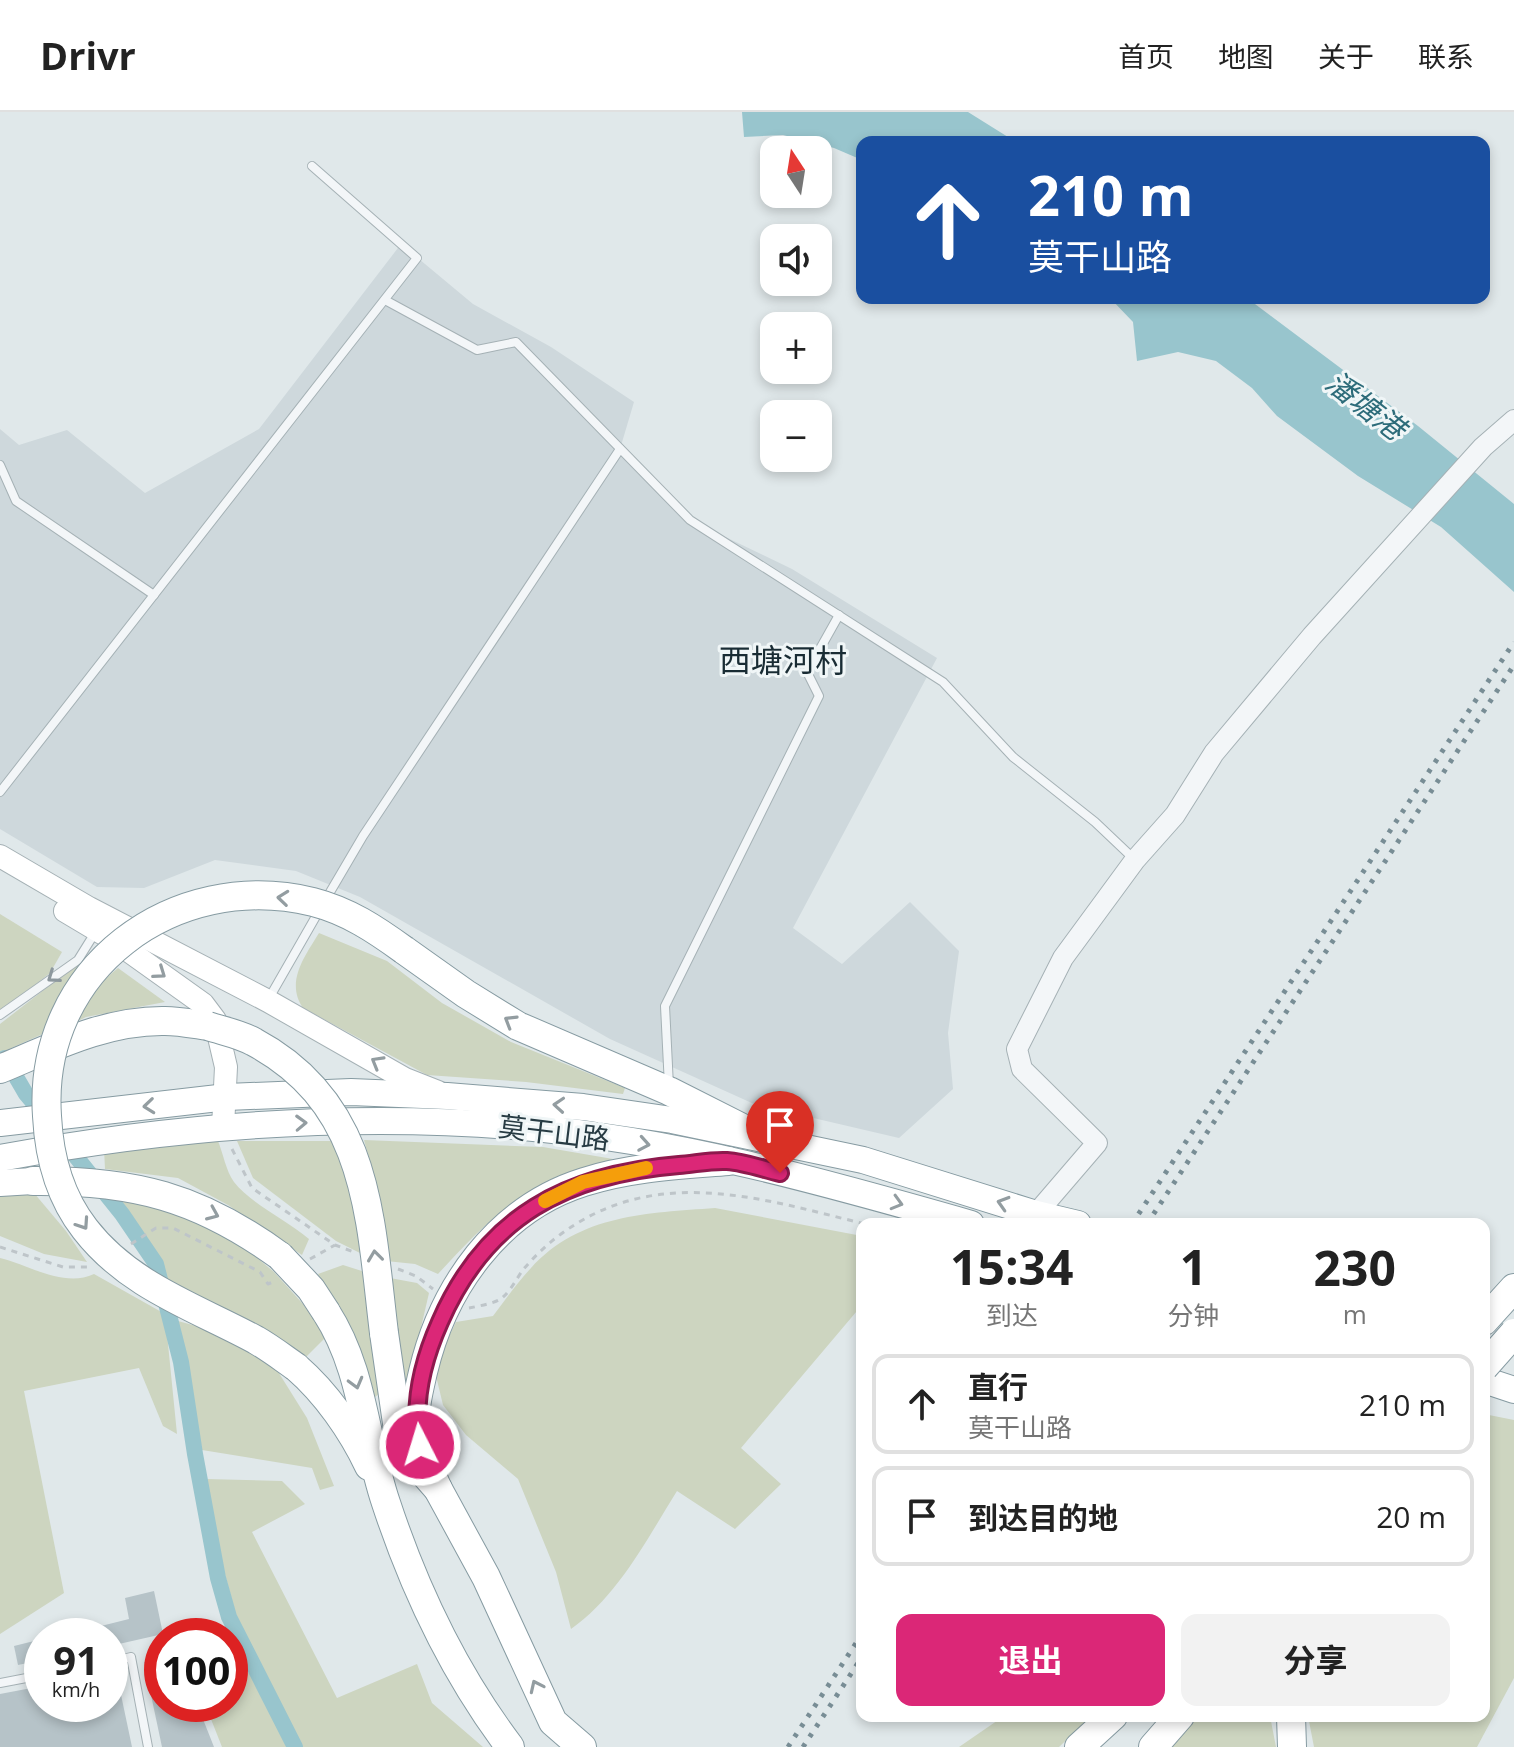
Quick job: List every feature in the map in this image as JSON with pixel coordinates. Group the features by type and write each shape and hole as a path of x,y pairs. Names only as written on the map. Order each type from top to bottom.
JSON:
{"highway":[{"path":"510,1747 455,1666 438,1635 365,1457 312,1380 259,1342 155,1291 116,1263 84,1229 64,1195 53,1161 46,1102 50,1064 64,1017 88,976 126,938 152,920 183,907 244,896 313,902 361,921 518,1026 669,1091 758,1136"},
{"path":"0,1069 79,1035 121,1025 165,1021 208,1026 252,1040 305,1079 334,1113 353,1150 368,1209 399,1437 410,1457 438,1489"},
{"name":"莫干山路","path":"0,1123 227,1097 351,1092 583,1107 758,1136 863,1160 1053,1218"},
{"name":"莫干山路","path":"0,1158 29,1167 96,1141 223,1127 378,1120 511,1126 638,1143 728,1161 950,1218"},
{"path":"582,1747 556,1735 486,1577 438,1489 420,1445 416,1404 429,1347 461,1277 484,1247 531,1208 583,1182 649,1167 728,1161"},
{"path":"0,1183 29,1167 84,1181 139,1188 178,1199 225,1219 280,1256 311,1289 342,1336 385,1501"},
{"path":"1490,1314 1514,1288"},
{"path":"1490,1360 1514,1333"},
{"path":"1490,1355 1514,1362"},
{"path":"1490,1382 1514,1390"},
{"path":"1079,1747 1106,1722"},
{"path":"1109,1747 1130,1722"},
{"path":"1153,1747 1175,1722"},
{"path":"1291,1722 1292,1747"}],"main road":[{"name":"莫干山路","path":"0,856 89,908 268,1001 405,1079 447,1096"},
{"path":"0,870 96,930 203,1004 215,1020 226,1067 227,1097 223,1127"}],"street":[{"path":"1036,1214 1097,1143 1022,1069 1017,1049 1063,958 1135,860 1175,815 1224,741 1312,636 1459,473 1514,420"}],"lane":[{"path":"0,792 417,258 312,166"},
{"path":"385,300 477,350 516,342 690,520 943,682 1013,757 1095,822 1135,860"},
{"path":"268,1001 363,836 620,449"},
{"path":"0,465 16,501 154,595"},
{"path":"669,1091 665,1006 819,696 807,672 839,615"},
{"path":"0,1015 78,960 96,930"},
{"path":"128,1658 131,1657 148,1747"},
{"path":"0,1683 24,1678"}],"path":[{"path":"223,1127 252,1188 335,1245 362,1255"},
{"path":"466,1309 501,1299 547,1245 569,1228 628,1202 679,1191 721,1193 772,1201 856,1222"},
{"path":"121,1251 156,1228"},
{"path":"0,1247 63,1267 88,1267 99,1262"},
{"path":"389,1265 416,1276 434,1290"}],"shaded area":[{"path":"401,244 473,304 551,347 634,402 620,449 690,520 792,569 937,658 793,928 842,964 910,902 959,951 948,1033 953,1089 899,1138 754,1104 610,1039 360,897 296,871 215,860 144,888 97,887 0,829 0,429 19,445 67,430 145,493 259,429"}],"green space":[{"path":"0,914 62,952 50,973 0,1013"},
{"path":"319,933 387,961 442,1003 511,1042 625,1088 623,1094 526,1082 427,1075 303,1008 298,998 296,979"},
{"path":"90,954 45,1033 0,1053 0,1024"},
{"path":"118,968 165,1002 86,1017 74,1023 92,990"},
{"path":"364,1140 543,1147 613,1159 555,1178 531,1191 475,1235 438,1274 415,1264 386,1261 379,1195"},
{"path":"218,1141 229,1173 241,1190 309,1239 302,1255 228,1205 178,1178 105,1169 104,1149"},
{"path":"237,1141 333,1141 351,1181 360,1253 336,1241 253,1178"},
{"path":"34,1193 87,1262 44,1254 0,1236 0,1194"},
{"path":"118,1198 167,1208 237,1241 274,1272 303,1304 326,1337 305,1358 173,1287"},
{"path":"715,1208 856,1235 856,1312 741,1448 781,1484 735,1529 677,1491 617,1583 588,1616 571,1629 556,1572 518,1479 466,1435 443,1405 436,1376 444,1347 456,1322 493,1316 531,1268 550,1250 593,1227 665,1212"},
{"path":"0,1258 59,1277 83,1278 94,1274 165,1314 177,1434 163,1426 139,1368 24,1391 64,1593 0,1634"},
{"path":"343,1265 365,1272 382,1391 374,1398 339,1310 318,1274"},
{"path":"390,1278 417,1283 429,1293 407,1388 402,1389"},
{"path":"178,1321 229,1335 267,1354 307,1418 334,1486 320,1490 312,1468 202,1450"},
{"path":"1490,1415 1514,1420 1514,1678 1477,1747 1314,1747 1309,1722 1490,1722"},
{"path":"206,1479 282,1481 305,1504 252,1532 337,1698 417,1664 432,1703 483,1747 222,1747 212,1722 248,1722 248,1673 263,1667 248,1641 248,1618 237,1618 217,1545"},
{"path":"995,1722 1086,1722 1059,1747 959,1747"},
{"path":"1190,1722 1271,1722 1276,1747 1168,1747"}],"water":[{"path":"742,112 968,112 1006,136 856,136 856,157 832,147 832,136 744,137"},
{"name":"潘塘港","path":"1116,304 1255,304 1418,426 1514,504 1514,592 1441,527 1358,476 1277,416 1252,388 1216,361 1178,352 1137,361 1133,322"}],"building":[{"path":"154,1591 160,1618 144,1618 144,1638 128,1642 129,1619 125,1598"},
{"path":"24,1644 24,1664 18,1665 14,1646"},
{"path":"24,1689 24,1722 127,1722 132,1747 0,1747 0,1694"},
{"path":"157,1722 204,1722 214,1747 162,1747"}],"waterway":[{"path":"5,1058 26,1094 46,1118"},
{"path":"65,1143 122,1214 156,1264 181,1362 218,1578 229,1617 295,1747"}],"railway":[{"path":"1136,1218 1514,642"},
{"path":"1151,1218 1514,665"},
{"path":"788,1747 856,1643"},
{"path":"803,1747 856,1666"}],"slow traffic":[{"path":"545,1201 583,1182 646,1168"}],"district":[{"name":"西塘河村","path":"783,661"}],"route":[{"path":"420,1445 416,1404 429,1347 443,1314 461,1277 484,1247 531,1208 583,1182 649,1167 728,1161 780,1173"}]}
